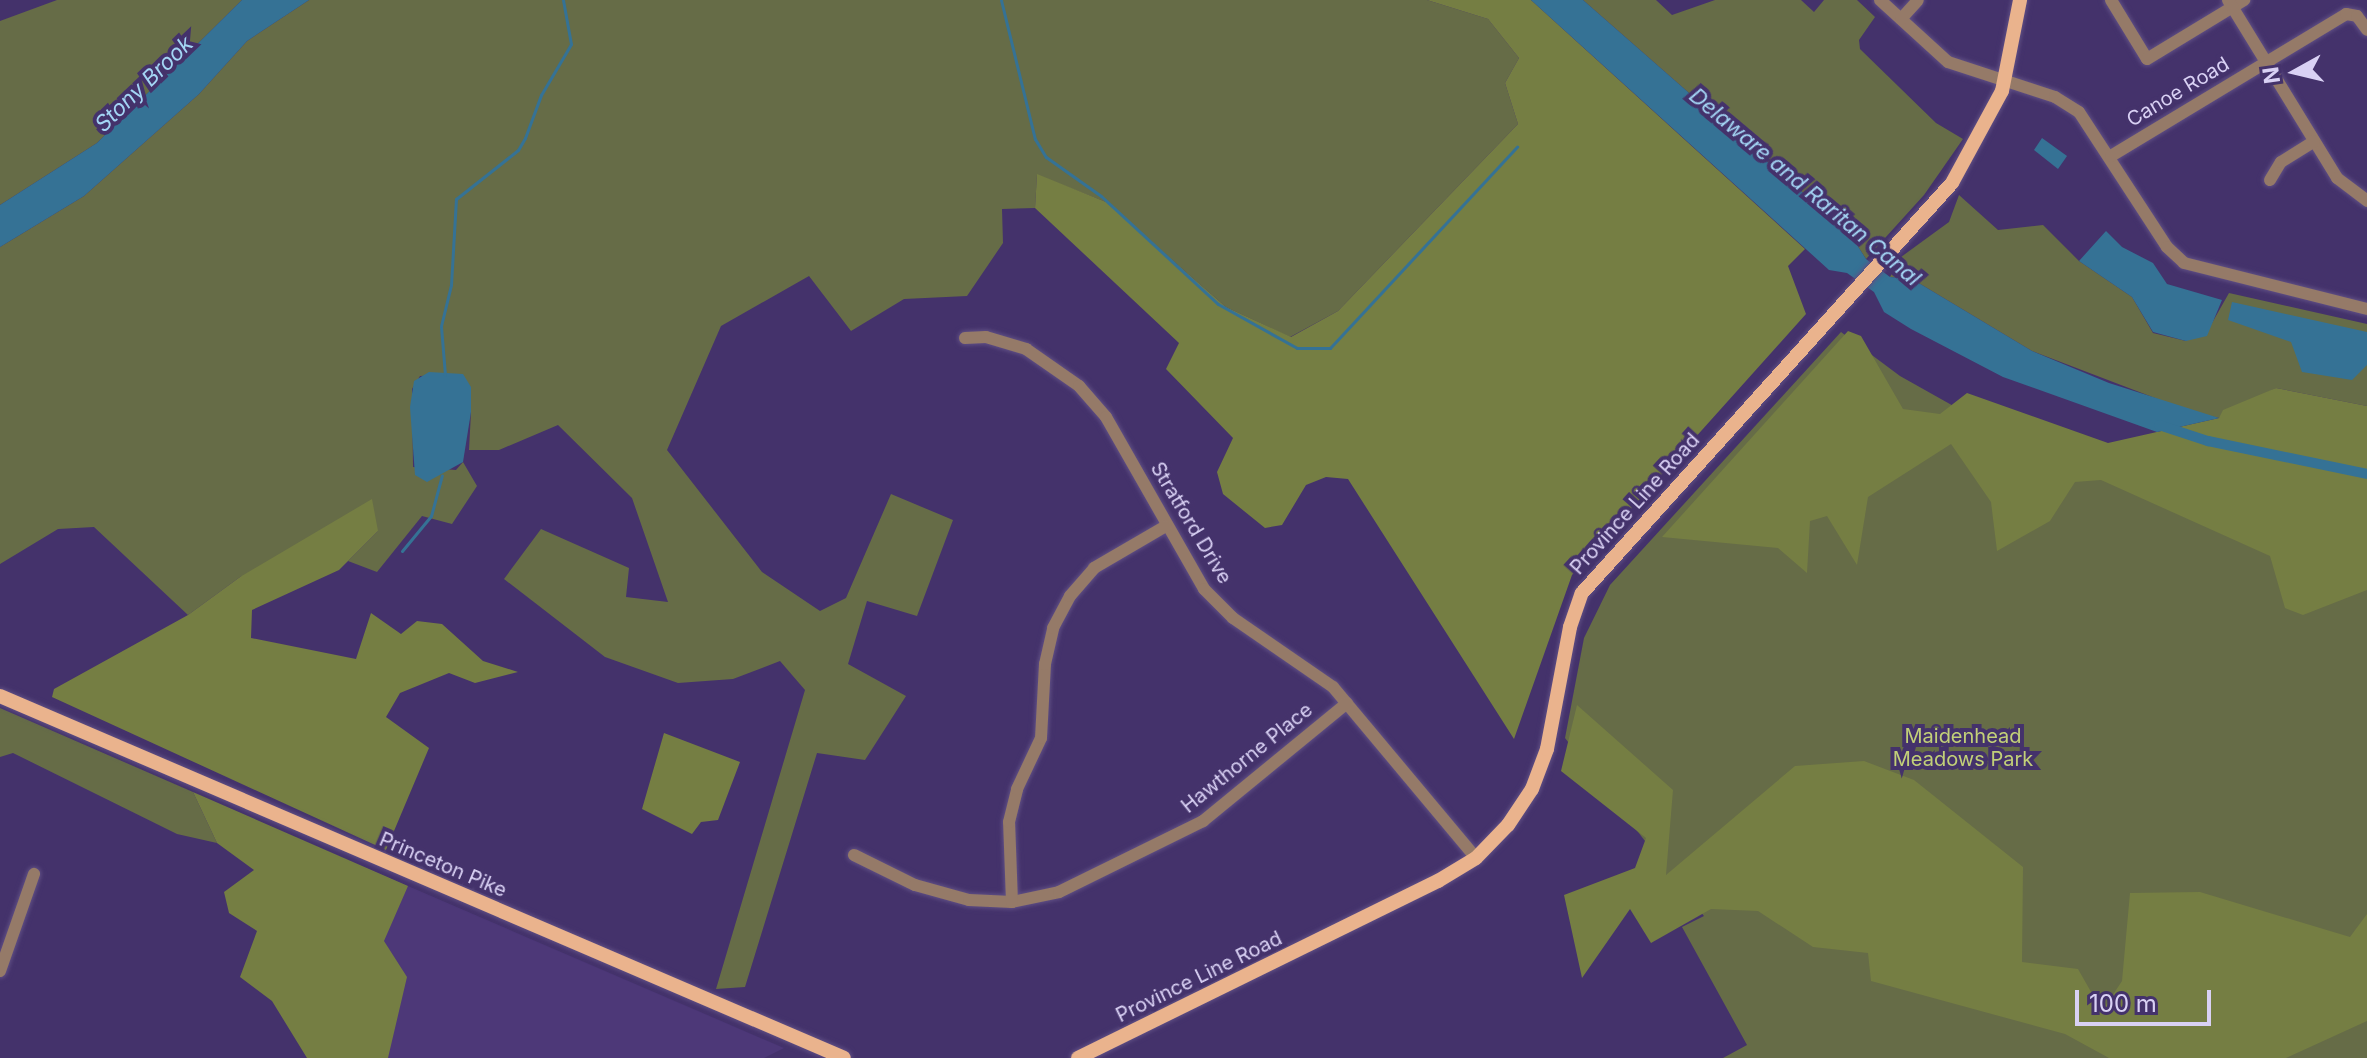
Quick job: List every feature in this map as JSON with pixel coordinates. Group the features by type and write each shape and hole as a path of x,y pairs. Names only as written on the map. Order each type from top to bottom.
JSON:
{"main road":[{"name":"Province Line Road","path":"1078,1058 1438,881 1476,858 1515,817 1540,770 1570,627 1587,586 1858,290 1969,159 2005,81 2020,0"},
{"name":"Princeton Pike","path":"0,696 844,1058"}],"street":[{"path":"1880,0 1948,62 2055,97 2079,112 2111,156 2167,247 2184,263 2367,309"},
{"path":"1901,19 1918,0"},
{"path":"2111,0 2147,59 2230,4 2244,0"},
{"path":"2230,4 2337,178 2367,201"},
{"name":"Canoe Road","path":"2111,156 2346,14 2357,16 2367,30"},
{"path":"2270,180 2281,162 2314,141"},
{"name":"Stratford Drive","path":"965,338 986,337 1018,346 1079,386 1106,417 1166,526 1218,604 1317,672 1347,703 1476,858"},
{"path":"1012,902 1009,822 1017,789 1041,738 1045,664 1053,628 1070,596 1094,568 1166,526"},
{"name":"Hawthorne Place","path":"854,855 951,897 1012,902 1077,886 1182,834 1347,703"},
{"path":"0,971 34,874"}],"shaded area":[{"path":"366,868 784,1048 764,1058 388,1058 332,936"}],"green space":[{"path":"57,0 242,0 97,143 0,205 0,21"},
{"path":"309,0 1427,0 1488,19 1519,58 1505,83 1518,124 1338,311 1290,337 1226,307 1106,202 1037,175 1035,208 1002,209 1003,243 967,296 904,299 851,331 809,276 721,326 667,450 762,572 820,611 846,598 891,494 953,520 917,616 867,601 848,664 906,696 865,760 817,753 745,987 716,989 805,690 780,661 733,679 678,683 605,657 504,579 541,529 629,568 626,597 668,602 632,498 558,425 499,450 469,450 471,412 462,374 420,376 412,389 413,467 456,470 463,462 477,486 452,524 422,516 377,572 348,561 378,531 240,577 188,615 94,527 58,529 0,564 0,247 84,196 199,94 247,41"},
{"path":"1427,0 1531,0 1805,249 1788,266 1806,314 1572,575 1514,739 1348,479 1326,477 1306,485 1282,525 1265,528 1223,494 1217,472 1233,438 1166,369 1179,343 1035,208 1037,174 1106,202 1226,307 1291,337 1338,311 1518,124 1505,83 1519,58 1488,19"},
{"path":"1583,0 1656,0 1672,15 1715,0 1801,0 1814,12 1824,0 1857,0 1875,17 1859,40 1860,49 1936,123 1963,139 1924,195 1866,259 1850,234"},
{"path":"1959,195 1998,230 2043,225 2079,261 2132,297 2153,333 2186,341 2212,323 2229,293 2367,324 2367,406 2276,388 2219,418 2189,411 2032,351 1912,279 1890,277 1901,257 1949,222"},
{"path":"1848,331 1861,336 1903,409 1940,414 1967,393 2108,443 2219,418 2223,410 2276,388 2367,406 2367,590 2303,615 2285,608 2270,556 2101,480 2075,482 2050,521 1997,551 1991,502 1951,444 1868,497 1857,565 1827,516 1810,521 1807,573 1778,548 1662,537"},
{"name":"Maidenhead Meadows Park","path":"1841,332 1900,376 1973,417 2367,529 2367,1058 1723,1058 1747,1045 1682,927 1704,916 1670,873 1665,876 1666,868 1565,738 1584,638 1610,585"},
{"path":"372,499 378,531 339,570 252,610 251,638 356,659 371,613 401,634 417,621 442,624 483,661 518,672 475,683 449,673 400,693 386,717 429,748 386,850 52,697 54,689 188,615 240,577"},
{"path":"1577,705 1673,790 1666,875 1795,766 1864,761 1914,780 2023,867 2022,962 2078,969 2102,1011 2122,981 2130,893 2200,892 2350,937 2367,914 2367,1021 2286,1058 2109,1058 2065,1034 1871,981 1868,953 1813,947 1758,911 1711,909 1651,943 1630,909 1582,978 1564,895 1635,868 1646,838 1561,771"},
{"path":"0,708 193,792 217,843 177,834 13,753 0,757"},
{"path":"664,733 740,762 718,820 701,822 692,834 642,809"},
{"path":"193,792 408,886 384,941 407,977 388,1058 307,1058 272,1001 240,977 257,931 229,913 224,892 254,870 217,843"}],"water":[{"name":"Stony Brook","path":"242,0 309,0 247,41 199,94 84,196 0,247 0,205 97,143"},
{"path":"1531,0 1583,0 1850,234 1866,259 1890,277 1912,279 2032,351 2109,383 2219,418 2157,432 2003,377 1911,329 1884,312 1874,292 1847,273 1829,270"},
{"path":"2042,138 2067,156 2058,169 2034,150"},
{"path":"2106,231 2122,247 2153,263 2167,284 2222,300 2207,336 2186,341 2153,332 2132,297 2079,261"},
{"path":"2232,302 2367,332 2367,365 2352,380 2302,372 2291,342 2228,320"},
{"path":"429,372 463,374 471,387 471,412 463,462 427,482 415,475 410,407 414,381"}],"waterway":[{"path":"445,375 441,326 451,285 456,199 518,150 525,138 541,95 571,44 563,0"},
{"path":"1001,0 1035,139 1046,157 1101,196 1218,304 1297,348 1330,348 1517,147"},
{"name":"Delaware and Raritan Canal","path":"2159,425 2208,441 2367,474"},
{"path":"402,551 431,516 442,475"}]}
